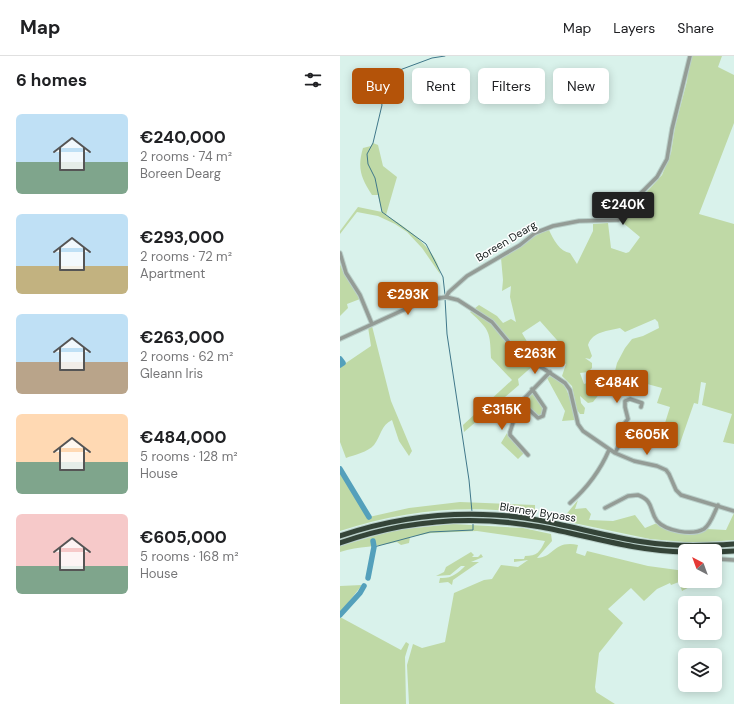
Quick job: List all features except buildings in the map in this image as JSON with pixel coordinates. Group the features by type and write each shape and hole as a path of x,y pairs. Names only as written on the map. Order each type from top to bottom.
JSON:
{"highway":[{"name":"Blarney Bypass","path":"340,536 394,521 447,514 496,515 548,522 643,542 691,546 734,544"},
{"name":"Blarney Bypass","path":"340,543 401,526 450,520 500,521 550,529 624,546 667,552"},
{"path":"722,551 734,550"},
{"path":"667,552 678,552"},
{"path":"667,552 678,554"}],"street":[{"name":"Boreen Dearg","path":"445,297 467,276 520,245 535,233 553,226 579,221 618,220 622,218 641,193 657,177 667,159 672,129 690,56"},
{"path":"340,253 346,273 360,295 372,324"},
{"path":"340,339 420,302 445,297 458,300 492,322 518,350 565,383 570,390 578,424 583,431 608,450 634,461 662,468 669,474 673,486 681,494 734,510"},
{"path":"528,455 510,433 521,402 550,372"},
{"path":"521,402 538,418 543,416 545,408 532,389"},
{"path":"615,453 622,439 620,429 628,419 625,401 630,399 642,403 641,407"},
{"path":"570,503 593,478 608,450"},
{"path":"605,508 628,496 638,495 649,502 658,522 666,527 692,532 703,529 707,526 718,505"},
{"path":"722,559 734,560"}],"green space":[{"path":"690,56 722,56 718,67 734,75 734,123 699,214 734,224 734,444 723,442 732,414 702,405 706,383 701,382 698,404 694,403 679,446 660,439 670,407 657,403 662,388 614,375 617,363 632,339 643,336 659,328 658,322 655,319 625,332 620,328 601,332 590,340 588,345 592,356 590,359 585,358 592,363 592,368 588,372 580,373 584,384 599,378 608,383 593,402 588,403 580,396 581,403 585,408 584,414 580,414 577,410 572,386 562,376 566,364 563,363 563,359 558,355 544,362 540,360 557,352 560,353 564,348 540,321 522,333 529,345 535,364 518,379 519,385 464,432 463,425 512,380 491,358 488,332 482,323 470,312 479,305 497,316 503,323 511,319 516,322 510,297 511,286 502,291 503,280 501,258 536,235 549,230 557,244 563,250 570,253 577,264 593,231 593,224 608,223 611,248 626,253 629,252 640,237 622,222 630,212 633,214 645,194 662,175 671,153 675,127 687,81"},
{"path":"373,143 378,145 383,166 397,177 386,215 403,226 420,240 434,256 440,274 422,248 407,232 395,224 378,216 357,212 340,234 340,231 358,207 382,212 378,195 372,195 365,183 360,167 363,148 371,146"},
{"path":"340,264 344,274 360,299 347,304 348,308 340,316"},
{"path":"372,326 391,401 412,451 409,456 399,441 392,420 383,428 374,445 365,451 346,458 340,442 340,367 371,346 368,327"},
{"path":"550,376 556,378 565,387 575,420 562,421 565,411 547,378"},
{"path":"533,392 544,409 542,414 539,416 524,402"},
{"path":"507,433 524,453 518,459 501,443"},
{"path":"340,469 369,517 409,508 460,502 535,505 535,514 485,509 436,511 388,518 340,531"},
{"path":"578,500 575,509 586,508 591,514 589,520 613,521 635,515 645,528 657,523 665,529 690,535 707,529 726,530 734,513 734,540 696,543 650,539 545,517 546,512 564,517"},
{"path":"453,524 523,528 551,534 552,541 537,558 547,555 563,545 578,545 576,553 585,556 587,551 648,566 678,570 678,582 671,585 670,583 657,589 644,601 631,588 608,609 623,623 599,653 595,687 596,692 615,704 409,704 407,665 413,644 422,648 445,642 454,593 484,580 492,579 501,565 518,567 528,560 514,562 514,559 524,559 525,556 538,553 545,541 477,531 431,533 410,537 409,543 401,545 397,542 340,552 340,546 395,530"},
{"path":"471,552 474,555 472,557 478,557 481,554 483,557 471,562 479,562 453,580 452,585 448,582 439,583 440,578 448,578 460,571 465,566 461,566 450,575 436,576 444,572 446,567"},
{"path":"362,585 340,613 340,586"},
{"path":"681,588 688,588 682,591"},
{"path":"340,617 401,650 406,642 409,644 405,657 406,704 340,704"}],"waterway":[{"path":"445,56 432,58 397,71 387,78 378,90 382,105 373,143 367,154 368,164 375,178 382,212 426,244 443,277 445,295"},
{"path":"445,298 447,334 469,480 472,512"},
{"path":"340,359 343,363 340,365"},
{"path":"340,469 369,517"},
{"path":"374,547 430,532 473,530 473,524"},
{"path":"368,578 374,547 373,541"},
{"path":"340,615 360,593 364,586"}]}
